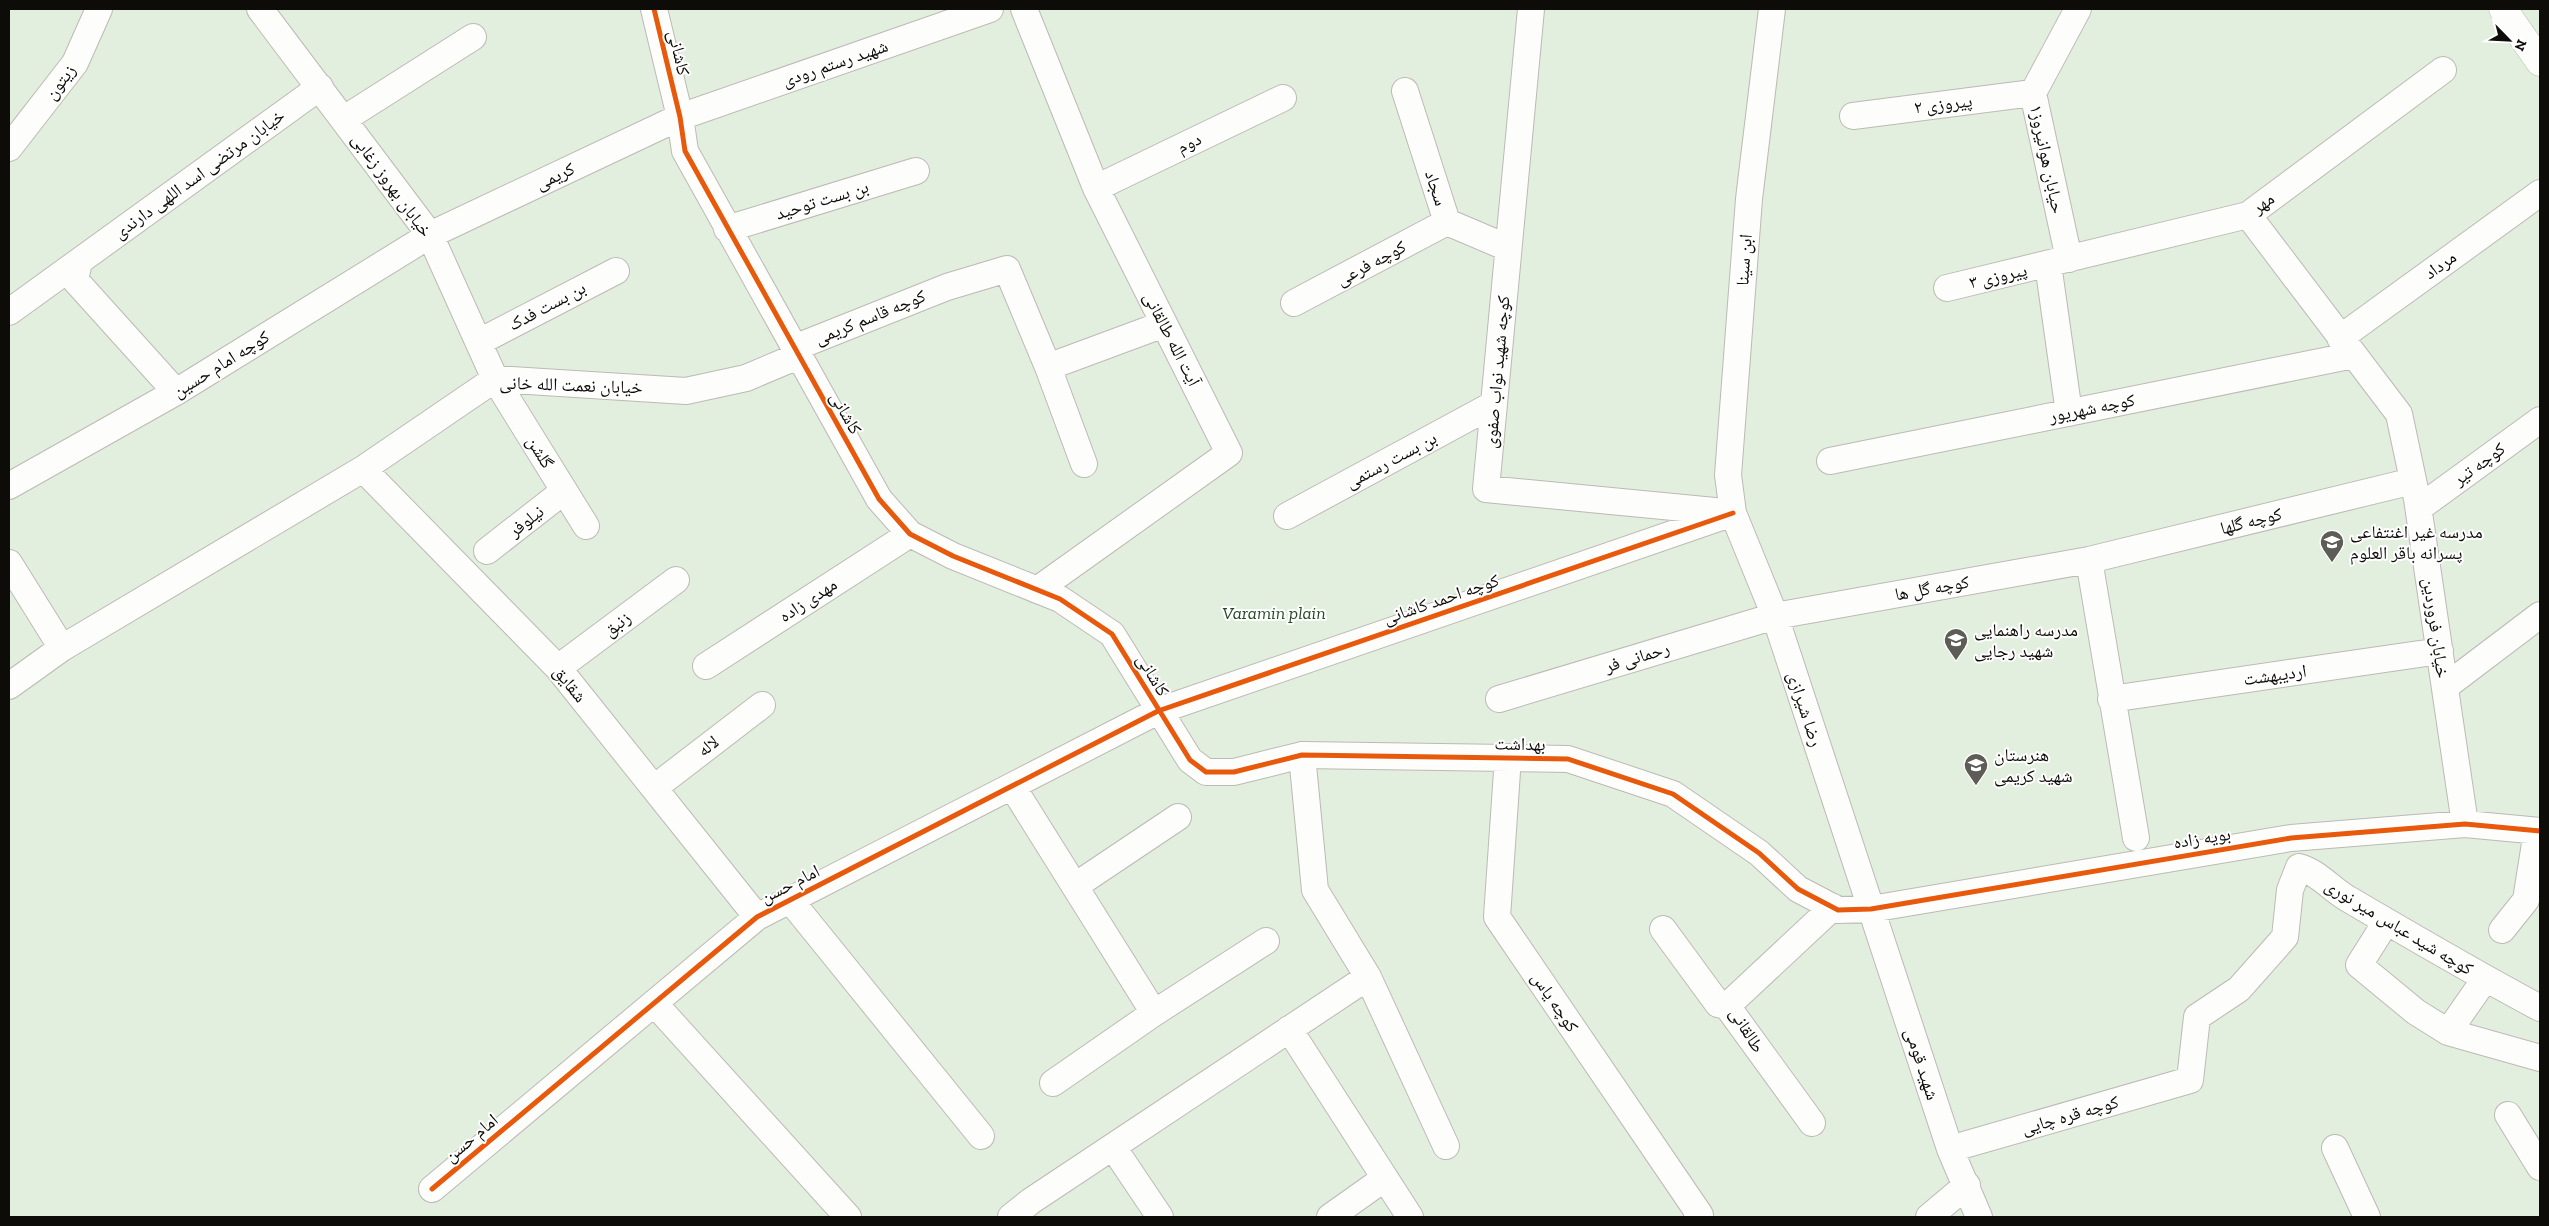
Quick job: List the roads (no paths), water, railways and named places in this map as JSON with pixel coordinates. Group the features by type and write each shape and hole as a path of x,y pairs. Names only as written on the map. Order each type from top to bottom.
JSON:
{"main road":[{"path":"2503,9 2540,62"}],"street":[{"name":"زیتون","path":"9,148 75,63 99,9"},
{"name":"خیابان بهروز زغابی","path":"260,9 430,235 495,379"},
{"name":"کاشانی","path":"654,9 680,116 685,151 879,499 910,534 953,556 1060,599 1112,634 1158,711"},
{"name":"شهید رستم رودی","path":"680,116 990,9"},
{"name":"آیت الله طالقانی","path":"1024,9 1096,188 1229,452 1037,590"},
{"name":"کوچه شهید نواب صفوی","path":"1531,9 1486,489 1733,512"},
{"name":"ابن سینا","path":"1733,512 1728,474 1749,198 1772,9"},
{"name":"حیابان هوانیروز۱","path":"2069,413 2059,261 2033,93 2078,9"},
{"path":"344,120 473,38"},
{"name":"مهر","path":"2059,261 2248,215 2443,70"},
{"name":"خیابان مرتضی اسد اللهی دارندی","path":"79,262 320,87"},
{"name":"سجاد","path":"1405,91 1447,222 1508,248"},
{"name":"پیروزی ۲","path":"1853,116 2033,93"},
{"name":"دوم","path":"1096,188 1283,98"},
{"name":"کریمی","path":"430,235 680,116"},
{"name":"بن بست توحید","path":"727,229 916,171"},
{"name":"مرداد","path":"2347,346 2540,193"},
{"name":"خیابان فروردین","path":"2248,215 2399,414 2418,508 2465,824"},
{"name":"کوچه فرعی","path":"1294,303 1447,222"},
{"name":"کوچه امام حسین","path":"9,486 176,392 430,235"},
{"name":"پیروزی ۳","path":"1947,288 2059,261"},
{"path":"9,312 79,262"},
{"path":"79,262 75,280 176,392"},
{"name":"کوچه قاسم کریمی","path":"796,352 947,287 1007,269 1048,367"},
{"name":"بن بست فدک","path":"479,342 616,271"},
{"path":"1084,464 1048,367 1164,324"},
{"name":"کوچه شهریور","path":"1830,461 2069,413 2347,346"},
{"name":"خیابان نعمت الله خانی","path":"9,686 62,648 364,468 495,379 686,391 746,378 796,352"},
{"name":"گلشن","path":"495,379 586,526"},
{"name":"بن بست رستمی","path":"1287,516 1494,404"},
{"name":"کوچه تیر","path":"2418,508 2540,420"},
{"name":"شقایق","path":"364,468 558,668 757,917"},
{"name":"کوچه گلها","path":"2089,560 2413,481"},
{"name":"نیلوفر","path":"487,551 564,491"},
{"name":"رضا شیرازی","path":"1733,512 1775,616 1871,909"},
{"name":"کوچه احمد کاشانی","path":"1158,711 1733,512"},
{"name":"مهدی زاده","path":"706,666 910,534"},
{"path":"2089,560 2136,838"},
{"name":"کوچه گل ها","path":"1775,616 2089,560"},
{"path":"9,563 62,648"},
{"name":"زنبق","path":"558,668 676,580"},
{"path":"2445,687 2540,615"},
{"name":"رحمانی فر","path":"1499,699 1775,616"},
{"name":"اردیبهشت","path":"2111,699 2440,651"},
{"name":"لاله","path":"654,788 762,705"},
{"name":"بهداشت","path":"1158,711 1190,760 1206,772 1234,772 1302,755 1568,759 1673,794 1759,853 1798,889 1838,910 1871,909"},
{"name":"امام حسن","path":"432,1189 757,917 1158,711"},
{"path":"1302,755 1315,890 1368,976 1446,1146"},
{"name":"کوچه یاس","path":"1508,757 1497,917 1700,1215 1697,1217"},
{"path":"1012,786 1154,1013"},
{"path":"1075,886 1178,817"},
{"name":"بویه زاده","path":"1871,909 2291,838 2465,824 2538,831"},
{"path":"2502,930 2526,900 2538,831"},
{"path":"2291,838 2299,867"},
{"name":"کوچه شید عباس میر نوری","path":"2299,867 2308,870 2337,892 2386,922 2540,1008"},
{"name":"کوچه قره چایی","path":"1950,1149 2190,1080 2197,1017 2239,989 2285,938 2290,890 2299,867"},
{"path":"790,900 982,1136"},
{"name":"طالقانی","path":"1812,1123 1727,1006 1833,907"},
{"name":"شهید قومی","path":"1871,909 1950,1149 1967,1185 1979,1217"},
{"path":"2386,922 2359,965 2416,1012 2448,1032 2540,1058"},
{"path":"1663,929 1718,1004 1727,1006"},
{"path":"1053,1083 1154,1013 1266,942"},
{"path":"1011,1217 1368,976"},
{"path":"2448,1032 2485,979"},
{"path":"654,1002 848,1217"},
{"path":"1289,1029 1410,1217"},
{"path":"2508,1115 2540,1167"},
{"path":"1113,1147 1160,1217"},
{"path":"2335,1148 2367,1217"},
{"path":"1330,1217 1385,1178"},
{"path":"1929,1217 1967,1185"}],"place":[{"name":"مدرسه غیر اغنتفاعی پسرانه باقر العلوم","path":"2332,563"},
{"name":"مدرسه راهنمایی شهید رجایی","path":"1956,661"},
{"name":"هنرستان شهید کریمی","path":"1976,786"}],"park label":[{"name":"Varamin plain","path":"1274,613"}]}
